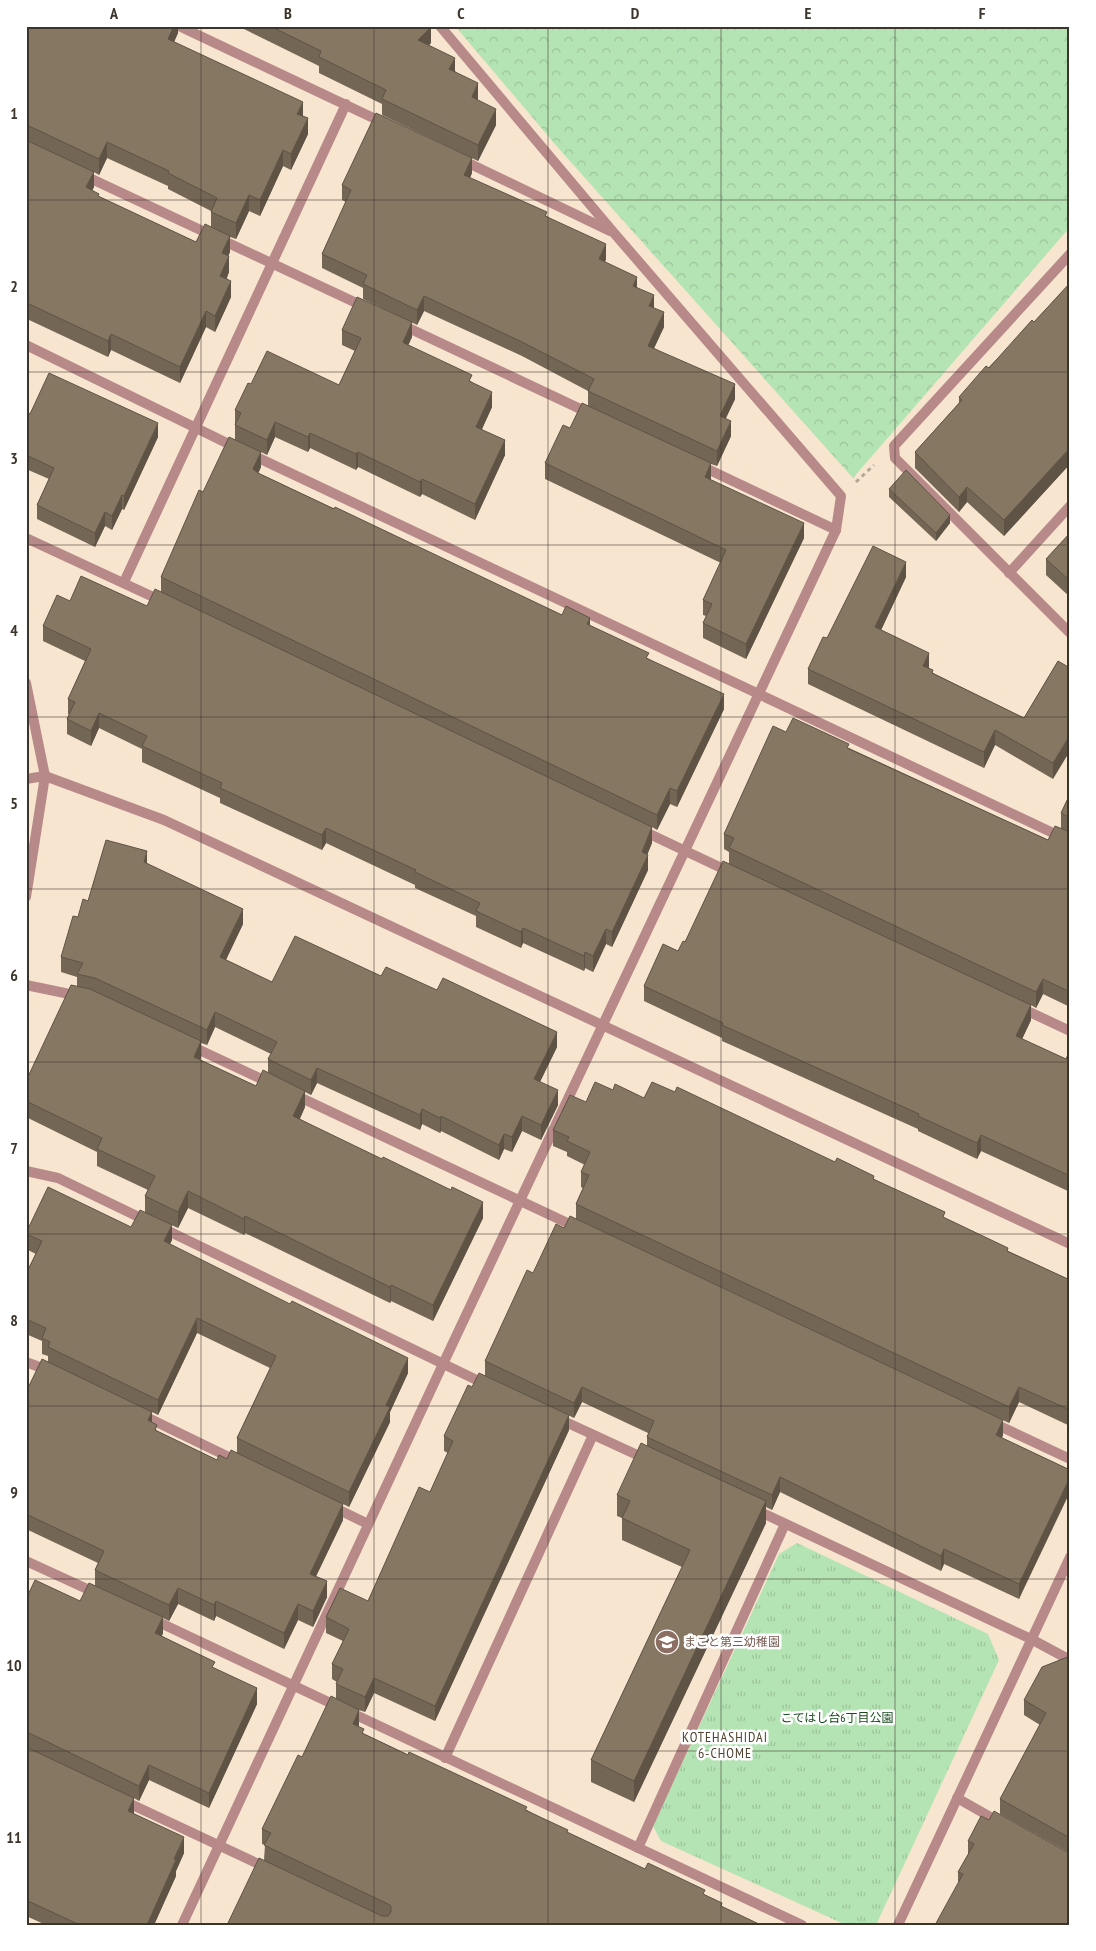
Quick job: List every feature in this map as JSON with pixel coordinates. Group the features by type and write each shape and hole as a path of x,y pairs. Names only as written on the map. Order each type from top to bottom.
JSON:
{"street":[{"path":"179,26 400,130"},
{"path":"182,1925 443,1364 836,530 841,496 614,233 440,26"},
{"path":"124,582 346,104"},
{"path":"453,156 614,233"},
{"path":"70,169 603,420"},
{"path":"1070,254 894,446 895,458 1070,633"},
{"path":"26,345 196,428 1070,841"},
{"path":"693,462 836,530"},
{"path":"1009,572 1070,506"},
{"path":"26,538 177,608"},
{"path":"26,683 44,776 26,897"},
{"path":"26,779 44,776 164,820 1070,1244"},
{"path":"632,825 739,876"},
{"path":"26,985 92,999"},
{"path":"1007,1002 1070,1031"},
{"path":"181,1041 592,1235"},
{"path":"26,1171 58,1178 496,1389"},
{"path":"26,1362 40,1366 58,1375"},
{"path":"129,1409 244,1465"},
{"path":"549,1414 654,1463"},
{"path":"980,1417 1070,1459"},
{"path":"445,1758 593,1435"},
{"path":"324,1503 368,1524"},
{"path":"742,1504 1031,1639 1070,1660"},
{"path":"638,1848 785,1524"},
{"path":"898,1925 1070,1557"},
{"path":"26,1561 107,1598"},
{"path":"142,1615 802,1925"},
{"path":"114,1796 281,1875"},
{"path":"957,1798 1009,1828"}],"path":[{"path":"841,496 894,446"}],"green space":[{"path":"455,26 1070,26 1070,227 853,478 560,150"},
{"name":"こてはし台6丁目公園","path":"797,1543 988,1634 999,1660 877,1923 873,1925 846,1925 661,1841 653,1826 779,1554"}],"building":[{"path":"26,26 174,26 168,39 303,102 297,114 308,118 291,154 283,150 260,200 249,195 236,223 211,212 217,198 168,173 169,171 107,142 99,159 26,126"},
{"path":"270,26 430,26 418,40 455,58 449,69 478,83 472,97 496,109 478,145 382,99 386,90 319,57 321,51"},
{"path":"376,113 472,158 464,175 547,212 545,216 606,244 599,259 637,277 633,286 654,295 649,306 664,312 648,346 735,384 720,416 731,421 717,451 588,391 594,379 522,342 424,296 417,310 363,284 367,275 322,254 351,190 342,185"},
{"path":"26,140 94,172 86,187 99,194 98,196 196,242 205,224 230,236 222,253 229,256 220,276 231,281 215,316 206,311 180,367 111,334 108,341 26,304"},
{"path":"1070,283 1070,448 1004,520 967,487 959,497 915,452 962,400 959,397 986,366 989,368 1032,320 1034,322"},
{"path":"357,297 412,322 404,343 472,375 469,381 492,392 476,427 505,440 475,504 422,479 420,482 358,452 356,454 310,433 308,437 275,422 267,440 235,425 241,413 235,410 248,383 251,384 267,351 339,385 361,338 342,330"},
{"path":"49,373 158,423 124,496 122,495 112,516 105,512 95,533 37,505 54,468 26,455 26,412 30,414"},
{"path":"582,403 711,463 705,477 804,523 746,644 703,623 712,604 703,600 726,550 545,463 563,425 570,428"},
{"path":"229,437 261,452 253,469 258,473 334,509 335,507 562,615 566,606 590,618 587,624 649,653 646,658 724,694 677,791 670,788 657,815 161,577 199,490 203,492"},
{"path":"906,470 950,515 936,533 889,489"},
{"path":"1070,533 1070,581 1046,559"},
{"path":"873,546 906,562 875,627 929,653 923,666 933,670 932,673 1024,718 1058,661 1070,668 1070,735 1053,763 995,730 984,752 808,669 823,637 827,638"},
{"path":"81,576 147,606 155,589 652,827 642,852 648,855 612,932 606,929 593,956 585,952 584,956 523,928 521,932 476,911 480,903 415,872 416,870 326,828 322,835 220,788 222,783 142,746 147,736 99,713 91,731 67,719 75,702 68,699 91,649 43,626 57,595 70,601"},
{"path":"793,718 849,744 847,748 1048,840 1055,826 1070,832 1070,992 1043,979 1036,992 729,848 734,838 724,834 773,726 786,732"},
{"path":"1070,794 1070,818 1061,813"},
{"path":"106,840 147,851 144,862 243,909 220,957 272,982 295,936 381,976 386,967 437,990 443,978 557,1032 534,1079 558,1090 541,1125 522,1116 512,1137 504,1134 499,1145 441,1116 440,1118 422,1109 420,1115 317,1068 311,1080 268,1059 277,1042 215,1012 207,1030 95,978 77,974 83,963 61,957 73,916 78,917 83,899 88,901"},
{"path":"723,861 1031,1005 1016,1036 1066,1059 1070,1050 1070,1176 981,1135 977,1143 918,1116 919,1114 722,1025 723,1023 644,986 663,944 678,951 683,941 685,942"},
{"path":"71,985 90,989 201,1041 194,1057 256,1086 263,1070 305,1091 293,1116 382,1159 383,1157 451,1190 452,1187 483,1202 433,1305 391,1285 390,1287 245,1216 244,1219 188,1191 178,1212 145,1196 155,1176 97,1149 102,1138 26,1101 26,1081"},
{"path":"595,1082 613,1090 615,1084 644,1098 652,1082 675,1092 677,1087 835,1162 837,1158 874,1176 873,1179 945,1212 943,1217 1008,1248 1007,1251 1070,1280 1070,1410 1019,1387 1009,1407 576,1204 589,1175 581,1172 590,1152 567,1141 569,1137 553,1130 570,1095 586,1102"},
{"path":"48,1187 131,1227 140,1210 172,1225 164,1241 290,1304 292,1301 408,1358 386,1405 390,1407 349,1492 237,1438 276,1356 197,1318 158,1400 48,1347 50,1342 42,1338 46,1328 26,1319 26,1274 42,1241 26,1233"},
{"path":"570,1216 1003,1420 996,1435 1070,1470 1070,1477 1019,1584 944,1549 941,1556 780,1477 772,1495 647,1437 654,1421 582,1387 574,1403 485,1361 527,1270 533,1273 556,1224 564,1228"},
{"path":"42,1359 152,1412 148,1420 157,1425 155,1430 217,1460 219,1455 227,1459 231,1450 343,1504 310,1574 327,1581 313,1611 298,1604 284,1633 216,1601 214,1605 178,1588 169,1605 95,1570 104,1551 26,1514 26,1392"},
{"path":"479,1373 569,1415 435,1706 374,1678 365,1697 336,1684 343,1669 332,1664 349,1629 326,1617 340,1588 368,1601 419,1487 430,1492 453,1441 444,1436 468,1385 472,1387"},
{"path":"641,1443 766,1501 634,1781 591,1760 690,1550 622,1518 630,1501 617,1495"},
{"path":"35,1580 80,1601 89,1583 163,1617 155,1633 215,1662 212,1667 257,1688 209,1793 149,1765 139,1786 26,1733 26,1597"},
{"path":"1070,1656 1070,1672 1068,1675 1070,1676 1070,1838 1000,1799 1046,1713 1024,1700 1042,1667"},
{"path":"331,1696 359,1710 353,1724 364,1729 362,1733 408,1755 409,1752 527,1807 525,1810 645,1869 648,1863 705,1890 703,1894 722,1903 721,1906 761,1925 227,1925 259,1858 382,1916 388,1916 391,1912 391,1906 388,1904 264,1845 271,1833 262,1829 298,1755 302,1757"},
{"path":"26,1747 134,1798 128,1811 184,1837 174,1859 176,1860 147,1925 80,1925 26,1900"},
{"path":"994,1811 1070,1852 1070,1925 935,1925 963,1874 958,1872 974,1844 968,1841 981,1816 989,1820"}],"place":[{"name":"まこと第三幼稚園","path":"667,1642"}],"district":[{"name":"KOTEHASHIDAI 6-CHOME","path":"725,1745"}]}
